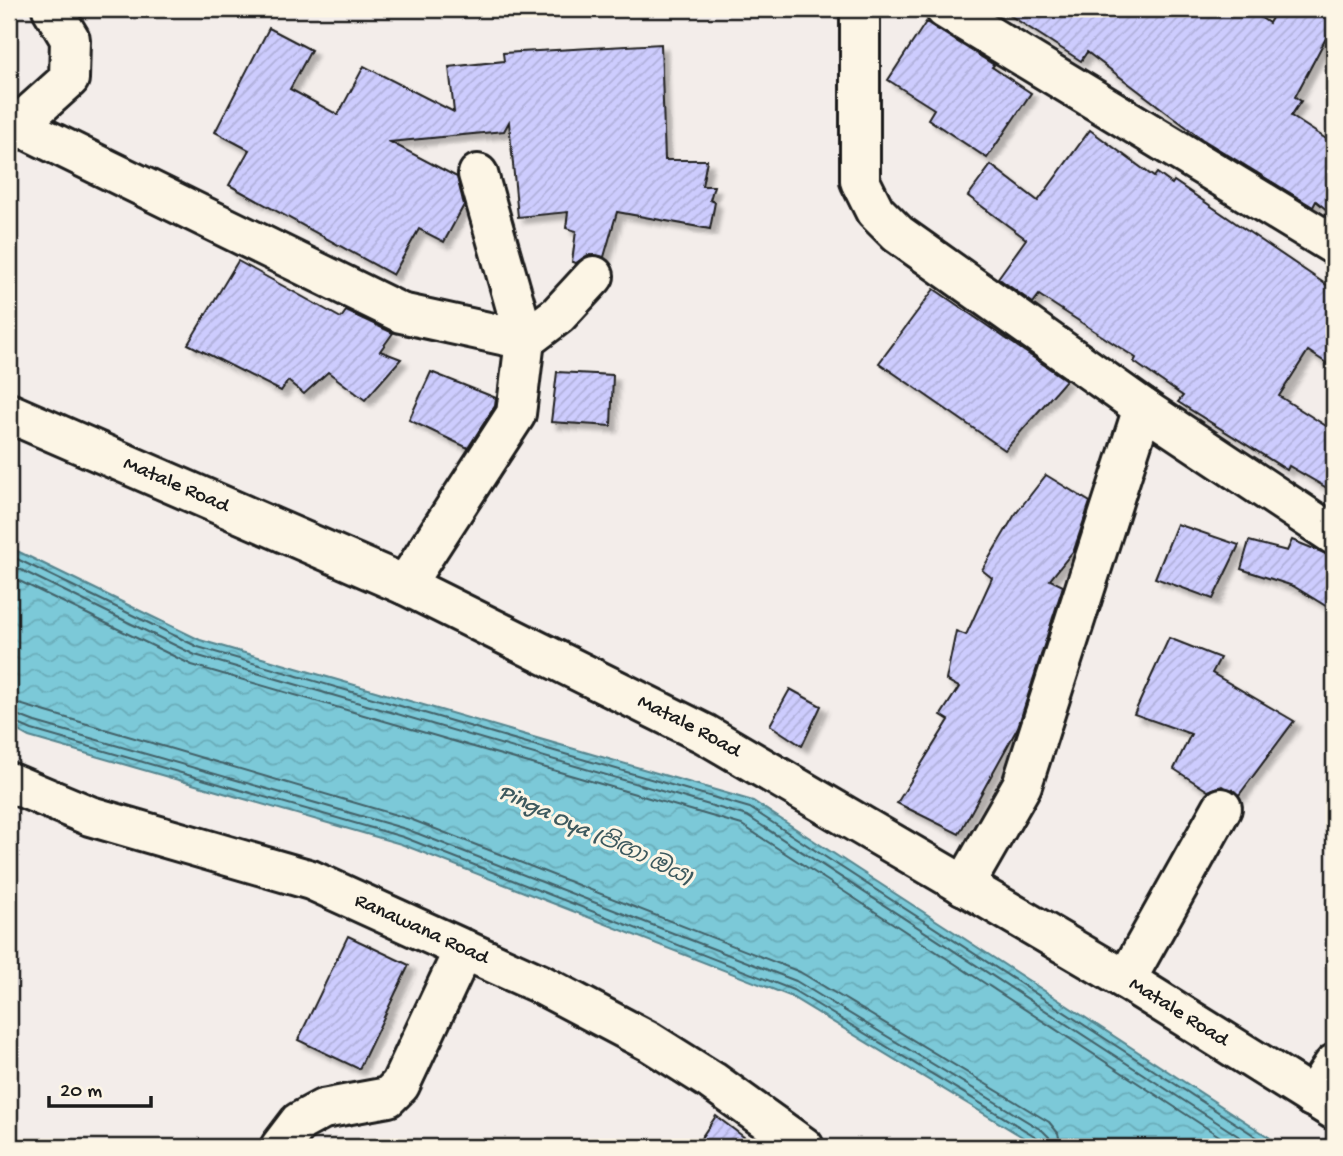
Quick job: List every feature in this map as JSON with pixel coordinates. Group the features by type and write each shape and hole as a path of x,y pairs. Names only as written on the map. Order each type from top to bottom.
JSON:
{"main road":[{"path":"52,9 71,39 69,79 14,130 401,313 525,340 558,315 594,276"},
{"path":"860,9 860,181 875,211 898,234 1143,408 1334,535"},
{"path":"946,9 1334,245"},
{"path":"405,585 516,414 525,340 478,174"},
{"path":"964,886 1022,785 1143,408"},
{"name":"Matale Road","path":"9,413 405,585 705,734 1126,980 1323,1103"},
{"name":"Ranawana Road","path":"9,782 90,816 311,880 540,984 650,1042 712,1081 804,1147"},
{"path":"1126,980 1222,808"},
{"path":"279,1147 299,1122 323,1109 388,1097 400,1085 464,950"},
{"path":"1323,1103 1334,1064"}],"water":[{"name":"Pinga Oya (පිඟා ඔය)","path":"9,547 200,640 753,801 1284,1147 1039,1147 790,996 401,844 29,737 9,726"}],"building":[{"path":"1000,9 1248,9 1269,23 1277,9 1318,9 1334,17 1334,23 1295,97 1301,101 1291,116 1334,144 1334,216 1316,201 1313,207 1202,139 1087,52 1081,61"},
{"path":"926,22 994,65 992,67 1031,93 987,158 928,119 934,109 888,80"},
{"path":"269,28 311,50 290,89 338,115 364,66 454,112 449,67 504,61 503,53 661,44 665,160 707,160 702,186 714,186 710,200 715,202 710,229 617,212 604,257 588,255 576,263 572,262 576,231 566,228 568,212 518,217 509,122 504,131 390,142 457,177 464,205 444,242 419,229 393,275 229,185 249,150 215,132"},
{"path":"1090,130 1154,177 1157,173 1172,184 1174,181 1334,290 1334,368 1308,351 1279,396 1334,431 1334,492 1289,466 1287,470 1178,402 1183,396 1134,362 1136,358 1039,295 1033,303 998,278 1026,239 968,196 991,165 1038,201"},
{"path":"238,261 341,318 346,311 393,333 380,351 401,359 365,400 328,372 304,394 288,381 281,391 188,344"},
{"path":"934,289 1066,380 1005,450 879,363"},
{"path":"431,372 496,398 495,406 468,448 409,420"},
{"path":"557,372 613,375 611,426 551,422"},
{"path":"1046,475 1090,502 1074,550 1050,580 1063,586 1018,727 959,834 897,803 949,720 941,715 959,687 946,680 956,631 966,635 992,578 982,570 1014,516"},
{"path":"1177,524 1239,545 1213,599 1155,578"},
{"path":"1292,540 1334,557 1334,611 1293,586 1241,569 1249,541 1287,551"},
{"path":"1169,638 1220,658 1212,673 1294,721 1239,795 1222,786 1208,791 1174,769 1191,734 1134,714"},
{"path":"790,689 821,706 802,746 770,725"},
{"path":"348,936 409,965 359,1069 298,1040"},
{"path":"716,1116 757,1147 695,1147"}]}
